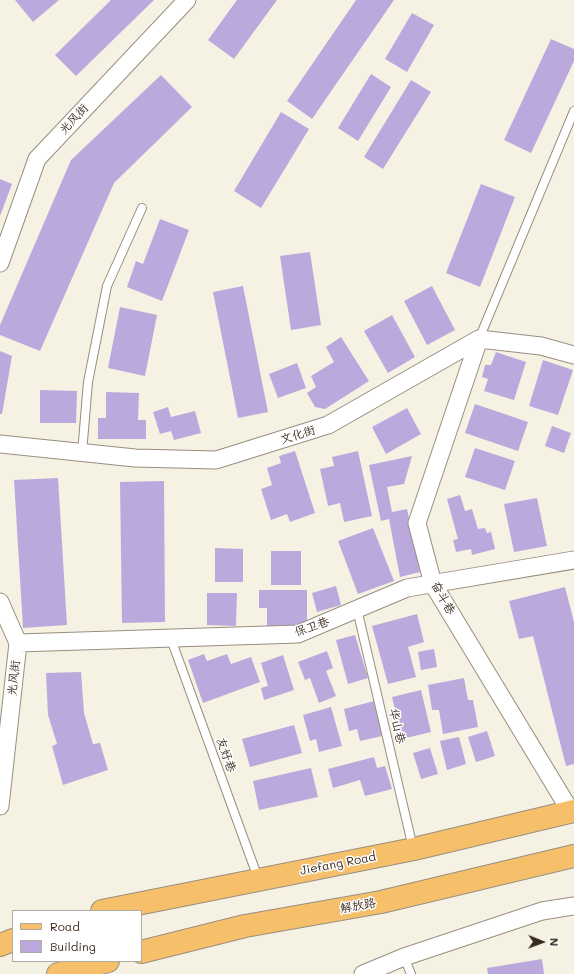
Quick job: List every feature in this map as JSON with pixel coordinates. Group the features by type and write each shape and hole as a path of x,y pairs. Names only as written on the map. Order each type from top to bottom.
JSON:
{"main road":[{"name":"Jiefang Road","path":"107,910 414,849 573,811"},
{"name":"解放路","path":"142,952 245,926 381,902 574,856"},
{"path":"0,945 12,940"},
{"path":"58,974 104,962"}],"street":[{"name":"光风街","path":"0,262 37,159 187,0"},
{"path":"479,339 541,346 574,355"},
{"name":"文化街","path":"0,444 136,458 216,460 328,425 479,339"},
{"name":"奋斗巷","path":"479,339 417,523 433,584 573,811"},
{"name":"保卫巷","path":"18,644 298,634 408,588 574,560"},
{"name":"光风街","path":"0,602 18,644 0,806"},
{"path":"362,974 404,957 542,911 574,906"}],"lane":[{"path":"479,339 574,111"},
{"path":"82,453 88,382 107,286 142,208"},
{"name":"华山巷","path":"358,609 414,849"},
{"name":"友好巷","path":"170,638 258,879"},
{"path":"404,957 411,974"}],"building":[{"path":"15,0 59,0 33,22"},
{"path":"111,0 154,0 76,76 55,55"},
{"path":"237,0 277,0 234,59 208,40"},
{"path":"356,0 394,0 312,119 287,101"},
{"path":"412,13 434,25 407,72 385,59"},
{"path":"551,39 574,49 574,61 531,153 504,140"},
{"path":"371,74 391,87 358,141 338,128"},
{"path":"161,75 192,107 114,183 40,351 0,335 0,325 71,160"},
{"path":"411,80 431,92 383,169 364,157"},
{"path":"281,112 309,129 261,208 234,191"},
{"path":"0,179 12,184 0,216"},
{"path":"481,184 515,197 480,287 446,273"},
{"path":"160,219 189,230 162,301 127,287 136,261 143,264"},
{"path":"310,252 321,325 291,330 280,256"},
{"path":"243,286 268,412 238,418 213,292"},
{"path":"432,286 455,330 427,345 404,301"},
{"path":"120,307 157,315 145,376 108,368"},
{"path":"392,315 415,357 388,373 364,331"},
{"path":"341,337 369,381 325,409 315,407 307,393 316,387 311,376 334,362 326,347"},
{"path":"0,351 12,356 2,414 0,414"},
{"path":"496,352 526,362 514,400 484,391 488,379 482,377 485,365 491,365"},
{"path":"543,360 573,370 558,415 529,406"},
{"path":"297,363 306,388 278,398 269,374"},
{"path":"40,390 77,391 76,423 40,423"},
{"path":"106,392 139,393 138,420 146,420 146,439 98,439 98,418 106,418"},
{"path":"475,404 528,422 518,451 465,433"},
{"path":"168,407 171,417 195,411 201,433 174,440 171,431 160,434 153,412"},
{"path":"407,408 421,434 386,454 372,427"},
{"path":"552,426 571,433 564,453 545,446"},
{"path":"475,448 515,461 505,490 465,477"},
{"path":"295,451 315,513 290,522 287,514 271,520 261,489 272,485 267,468 281,463 279,456"},
{"path":"358,451 372,516 344,522 340,503 328,506 320,469 334,466 332,457"},
{"path":"412,456 404,484 387,487 392,512 407,509 420,572 400,577 389,519 381,521 369,465"},
{"path":"58,478 67,625 23,628 14,480"},
{"path":"164,481 165,622 122,623 120,482"},
{"path":"460,495 465,511 472,509 478,529 485,528 487,533 491,532 495,549 472,555 471,549 456,552 453,540 458,539 447,499"},
{"path":"537,498 547,546 514,552 504,504"},
{"path":"373,528 394,581 358,594 338,541"},
{"path":"215,548 243,549 243,582 215,582"},
{"path":"271,551 301,551 301,585 271,585"},
{"path":"336,586 341,605 317,612 312,593"},
{"path":"565,587 574,622 574,764 566,766 533,636 519,639 509,601"},
{"path":"259,590 307,590 307,626 267,626 267,608 259,608"},
{"path":"207,593 237,593 236,626 207,625"},
{"path":"417,614 424,642 408,647 416,677 388,684 372,626"},
{"path":"355,635 368,678 348,684 336,640"},
{"path":"434,649 437,667 421,670 418,652"},
{"path":"327,651 333,668 326,671 336,696 319,703 310,678 305,680 298,662"},
{"path":"204,654 207,661 227,654 231,664 251,657 260,682 203,703 188,660"},
{"path":"283,655 294,690 264,700 261,688 268,686 261,663"},
{"path":"81,672 84,713 93,744 100,743 108,770 63,785 52,746 57,744 48,715 46,673"},
{"path":"464,678 468,700 473,700 478,727 443,734 439,710 432,710 428,685"},
{"path":"421,690 431,732 402,739 392,697"},
{"path":"374,701 382,736 360,741 357,729 349,731 344,709"},
{"path":"331,707 342,746 319,752 316,739 310,741 303,715"},
{"path":"294,725 302,753 250,767 242,739"},
{"path":"487,731 495,756 476,762 468,737"},
{"path":"459,737 466,764 447,770 440,741"},
{"path":"430,748 438,774 421,779 413,753"},
{"path":"374,757 377,768 385,766 392,789 365,796 360,780 333,788 328,769"},
{"path":"311,768 318,797 259,810 253,781"},
{"path":"542,959 544,974 488,974 487,968"}]}
